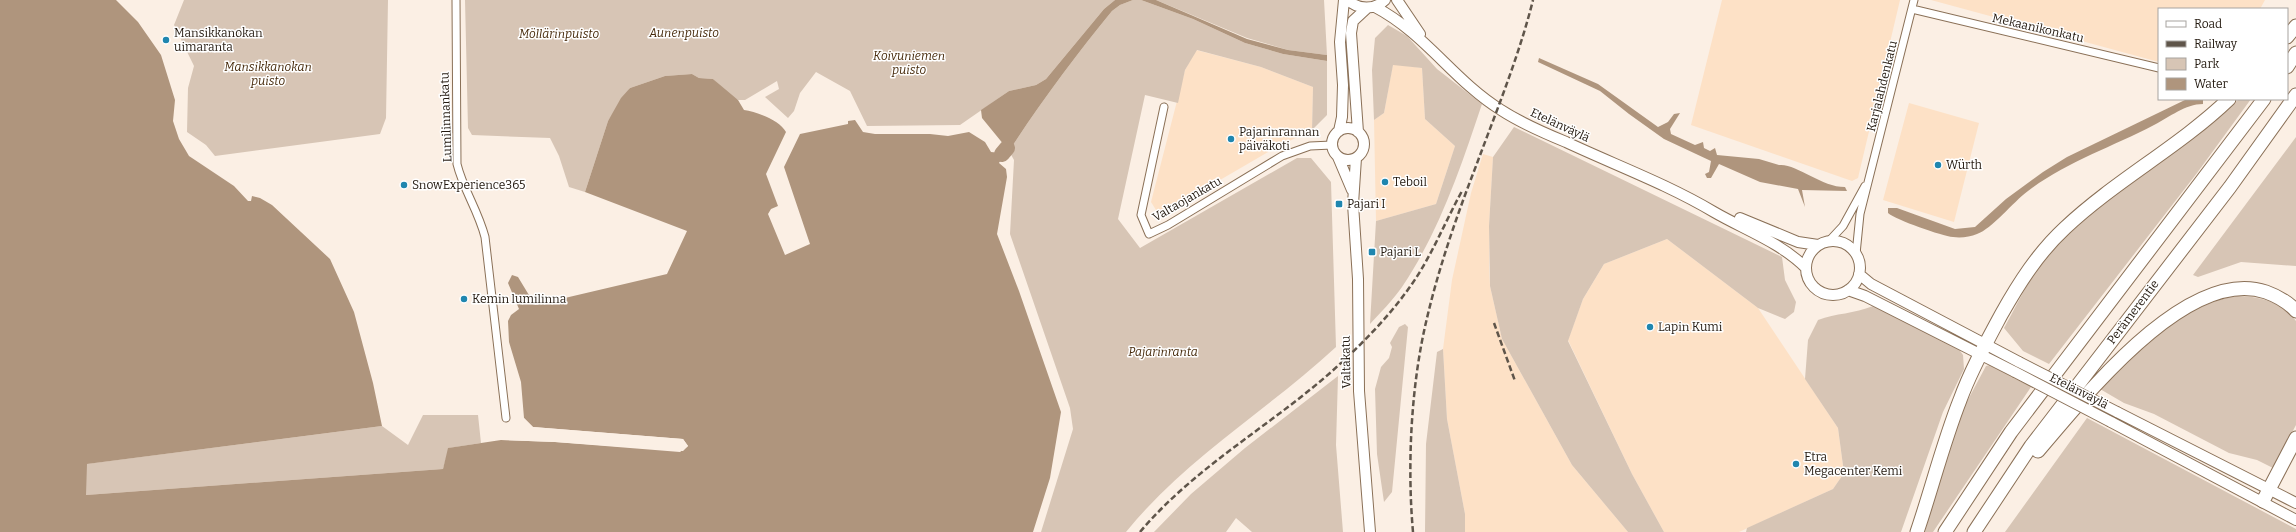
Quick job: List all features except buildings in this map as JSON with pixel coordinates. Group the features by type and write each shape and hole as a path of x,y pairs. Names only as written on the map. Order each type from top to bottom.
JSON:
{"highway":[{"path":"2288,36 2296,26"},
{"path":"2288,65 2296,53"},
{"name":"Perämerentie","path":"1976,529 2031,446 2225,193 2296,95"},
{"path":"1917,532 1936,466 1955,414 1983,349 2018,286 2051,242 2080,215 2196,128 2228,100"},
{"name":"Perämerentie","path":"1945,532 2011,432 2263,100"},
{"path":"1976,529 2002,502 2037,451 2098,382 2131,350 2170,317 2215,292 2244,288 2260,290 2272,294 2296,311"},
{"path":"2263,501 2296,438"}],"main road":[{"path":"1339,131 1342,116 1343,85 1340,42 1344,0"},
{"name":"Etelänväylä","path":"1348,0 1359,7 1371,7 1391,15 1426,43 1475,91 1501,110 1539,130 1701,203 1792,254 1806,268"},
{"path":"1358,132 1351,33 1353,21 1371,7 1385,0"},
{"name":"Etelänväylä","path":"1397,0 1426,43"},
{"path":"1346,128 1358,132 1362,136 1364,146 1356,158 1347,160 1338,157 1332,145 1334,137 1339,131 1346,128"},
{"name":"Valtakatu","path":"1338,157 1353,192"},
{"name":"Valtakatu","path":"1356,158 1353,192 1358,279 1359,391 1370,532"},
{"name":"Etelänväylä","path":"1701,203 1717,207 1798,242 1818,245"},
{"path":"1829,241 1840,241 1849,246 1856,254 1859,264 1859,274 1855,283 1848,290 1831,295 1820,291 1811,284 1806,268 1809,255 1818,245 1829,241"},
{"name":"Etelänväylä","path":"1859,274 1871,284 1983,349 2015,372 2263,501 2296,520"},
{"name":"Etelänväylä","path":"1848,290 1865,296 1983,349 2019,362 2296,503"}],"street":[{"name":"Lumilinnankatu","path":"456,0 458,164 460,174 480,217 485,237 506,418"},
{"name":"Karjalahdenkatu","path":"1856,254 1860,214 1914,0"},
{"name":"Mekaanikonkatu","path":"1912,9 2158,68"},
{"name":"Valtaojankatu","path":"1164,107 1141,215 1149,234 1168,225 1282,156 1310,146 1332,145"},
{"name":"Karjalahdenkatu","path":"1829,241 1843,226 1869,177"}],"shaded area":[{"path":"1722,0 1900,0 1858,178 1852,181 1691,125"},
{"path":"1931,0 2265,0 2261,8 2158,8 2158,62"},
{"name":"Pajarinrannan päiväkoti","path":"1196,50 1261,67 1313,87 1312,130 1275,148 1165,212 1156,210 1151,202 1185,70"},
{"path":"1393,64 1422,68 1425,119 1455,146 1436,204 1376,221 1374,120 1384,113"},
{"path":"1909,103 1979,123 1954,222 1883,200"},
{"path":"1483,154 1493,157 1489,226 1489,268 1490,286 1502,339 1572,465 1628,532 1465,532 1465,514 1447,419 1443,349 1452,280 1471,193"},
{"path":"1667,239 1758,308 1838,428 1844,473 1833,489 1739,532 1664,532 1632,474 1568,340 1583,299 1604,264"}],"green space":[{"name":"Mansikkanokan puisto","path":"184,0 388,0 386,118 380,134 215,156 206,145 187,132 188,88 194,66 174,25"},
{"path":"465,0 1115,0 1104,9 1046,79 1036,85 1009,91 960,125 867,126 850,91 816,72 800,93 794,111 788,118 765,97 779,89 777,81 745,100 738,100 731,96 713,79 699,78 692,74 665,76 630,88 608,121 585,192 569,187 559,156 550,138 472,135 468,128"},
{"name":"Pajarinranta","path":"1133,0 1141,0 1193,19 1245,43 1283,54 1327,61 1327,115 1312,130 1313,87 1261,67 1197,50 1185,70 1178,103 1145,95 1118,219 1140,248 1297,158 1311,158 1331,182 1336,347 1310,370 1200,458 1149,506 1126,532 1041,532 1073,429 1070,408 1010,234 1014,160 1009,151 1033,115 1112,11 1120,5"},
{"path":"1156,0 1324,0 1327,55 1288,50 1247,38"},
{"path":"1388,25 1407,36 1437,69 1482,104 1448,198 1427,244 1402,287 1370,324 1376,221 1436,204 1455,146 1425,119 1422,68 1393,65 1384,113 1374,120 1372,70 1375,38"},
{"path":"2238,100 2250,100 2197,173 2049,364 2023,351 2004,328 2026,286 2046,257 2075,227 2097,208 2193,137"},
{"path":"1514,127 1782,257 1785,280 1796,302 1794,312 1785,319 1758,308 1667,239 1604,264 1583,299 1568,341 1632,474 1664,532 1628,532 1572,465 1502,339 1490,286 1489,226 1493,157"},
{"path":"2296,137 2296,266 2241,262 2198,277 2193,275"},
{"path":"2237,296 2254,297 2270,301 2284,309 2296,321 2296,425 2273,468 2257,460 2229,453 2154,414 2124,403 2100,389 2145,345 2179,319 2216,301"},
{"path":"1873,306 1958,348 1963,355 1964,369 1943,412 1901,532 1746,532 1747,528 1833,489 1844,473 1838,428 1805,379 1808,340 1818,320 1859,311"},
{"path":"1405,324 1408,327 1392,492 1384,502 1377,454 1375,389 1381,367 1389,358 1392,347 1390,343 1399,327"},
{"path":"1443,349 1447,419 1465,514 1465,532 1425,532 1426,444 1437,352"},
{"path":"1990,365 2031,387 1933,532 1925,532 1942,467 1963,409 1986,366"},
{"path":"1338,376 1336,445 1343,532 1252,532 1236,518 1226,532 1154,532 1191,494 1245,448"},
{"path":"423,415 478,415 481,443 449,448 443,469 86,495 86,464 382,426 408,445"},
{"path":"2087,418 2296,529 2296,532 2005,532"}],"water":[{"path":"0,0 116,0 138,22 161,55 175,100 173,121 179,139 189,156 234,186 248,201 251,201 252,196 260,198 272,205 330,259 354,312 373,383 382,426 87,464 86,495 443,469 448,448 501,440 555,442 683,451 688,446 683,439 533,427 524,418 521,382 509,342 508,321 511,315 519,309 508,283 512,275 518,277 535,305 667,274 687,231 585,192 608,121 621,98 630,88 665,76 692,74 699,78 713,79 738,100 744,110 774,120 786,132 766,174 778,206 771,209 768,214 785,255 810,244 784,167 800,134 848,124 848,121 855,120 863,132 875,134 930,134 948,136 969,132 985,142 991,152 1001,153 1003,155 999,163 1006,169 1007,177 997,234 1019,291 1061,412 1050,478 1033,532 0,532"},
{"path":"1115,0 1133,0 1120,5 1112,11 1033,115 1009,151 982,118 981,110 1009,91 1036,85 1046,79 1104,9"},
{"path":"1141,0 1156,0 1247,39 1288,50 1327,55 1327,61 1283,54 1245,43 1193,19"},
{"path":"1539,58 1598,84 1658,127 1668,122 1674,114 1680,113 1670,129 1671,134 1695,145 1703,142 1704,148 1710,151 1715,148 1717,155 1759,159 1779,165 1786,165 1818,180 1836,186 1845,187 1847,191 1802,190 1805,207 1798,189 1760,182 1719,164 1711,178 1707,178 1705,174 1709,172 1711,161 1664,139 1600,91 1538,62"},
{"path":"2185,100 2203,100 2203,104 2190,106 2138,133 2073,163 2028,191 1989,227 1977,234 1962,237 1947,236 1909,223 1888,213 1888,208 1897,208 1955,229 1975,227 2006,199 2043,172 2067,157"}],"pier":[{"path":"524,418 533,427 683,439 688,446 680,452 555,442 501,440 502,438 555,440 680,450 686,446 682,441 532,429 525,424"}],"waterway":[{"path":"1002,154 1007,148"}],"railway":[{"path":"1413,532 1410,480 1412,425 1417,370 1427,318 1449,241 1514,63 1533,0"},
{"path":"1140,532 1161,509 1207,468 1306,393 1341,363 1374,331 1394,308 1419,273 1462,191"},
{"path":"1494,323 1515,381"}],"place":[{"name":"Mansikkanokan uimaranta","path":"166,40"},
{"name":"Pajarinrannan päiväkoti","path":"1231,139"},
{"name":"Würth","path":"1938,165"},
{"name":"Teboil","path":"1385,182"},
{"name":"SnowExperience365","path":"404,185"},
{"name":"Pajari I","path":"1339,204"},
{"name":"Pajari L","path":"1372,252"},
{"name":"Kemin lumilinna","path":"464,299"},
{"name":"Lapin Kumi","path":"1650,327"},
{"name":"Etra Megacenter Kemi","path":"1796,464"}],"park label":[{"name":"Aunenpuisto","path":"684,33"},
{"name":"Möllärinpuisto","path":"559,34"},
{"name":"Koivuniemen puisto","path":"909,63"}]}
